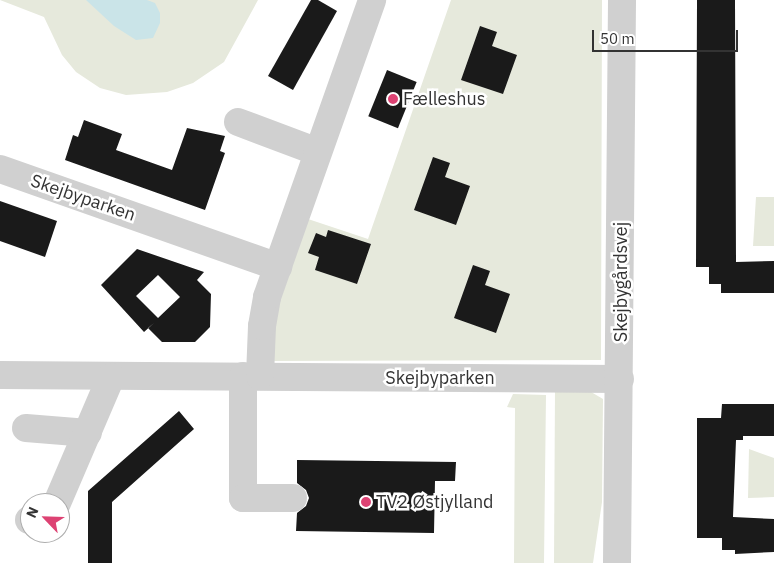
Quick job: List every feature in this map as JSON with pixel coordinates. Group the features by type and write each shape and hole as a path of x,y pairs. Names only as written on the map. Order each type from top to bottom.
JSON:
{"street":[{"path":"293,498 243,498 252,376 263,314 278,267 372,0"},
{"name":"Skejbygårdsvej","path":"618,563 622,0"},
{"path":"238,122 318,152"},
{"name":"Skejbyparken","path":"0,169 278,267"},
{"name":"Skejbyparken","path":"0,375 620,379"},
{"path":"61,493 111,377"},
{"path":"26,428 88,432"}],"shaded area":[{"path":"0,0 258,0 224,62 193,83 167,92 126,95 100,88 76,72 62,55 44,17"},
{"path":"451,0 602,0 601,360 266,361 299,216 368,239"},
{"path":"756,197 774,197 774,246 753,246"},
{"path":"555,389 586,389 603,399 602,502 593,563 554,563"},
{"path":"513,394 546,395 544,563 514,563 515,408 507,407"},
{"path":"749,449 774,458 774,497 748,498"}],"water":[{"path":"86,0 147,0 155,3 160,13 160,23 153,38 136,40 114,26"}],"building":[{"path":"311,0 318,0 337,11 293,90 268,76"},
{"path":"697,0 735,0 736,262 774,261 774,293 721,293 721,284 709,284 709,267 696,267"},
{"path":"480,26 497,32 492,46 517,55 503,94 461,80"},
{"name":"Fælleshus","path":"387,70 417,82 398,128 368,116"},
{"path":"84,120 122,134 116,150 172,170 187,128 225,136 220,151 225,153 205,210 65,160 73,135 78,137"},
{"path":"433,157 450,163 445,177 470,186 456,225 414,210"},
{"path":"0,201 57,221 45,257 0,241"},
{"path":"328,230 371,244 357,284 315,270 319,257 308,253 316,233 326,237"},
{"path":"137,249 204,272 197,280 211,294 210,327 195,342 162,342 148,328 144,332 101,285","holes":["158,275 180,297 158,318 136,296"]},
{"path":"473,265 490,271 485,285 510,294 496,333 454,318"},
{"path":"722,404 774,404 774,436 743,436 743,440 736,440 733,517 774,519 774,552 735,554 735,550 722,550 722,538 697,538 697,418 721,418"},
{"path":"179,411 194,429 112,502 112,563 88,563 88,491"},
{"name":"TV2 Østjylland","path":"297,460 456,462 455,481 435,481 434,533 296,531 297,513 306,506 309,498 306,490 297,483"}],"place":[{"name":"Fælleshus","path":"393,99"},
{"name":"TV2 Østjylland","path":"366,502"}]}
